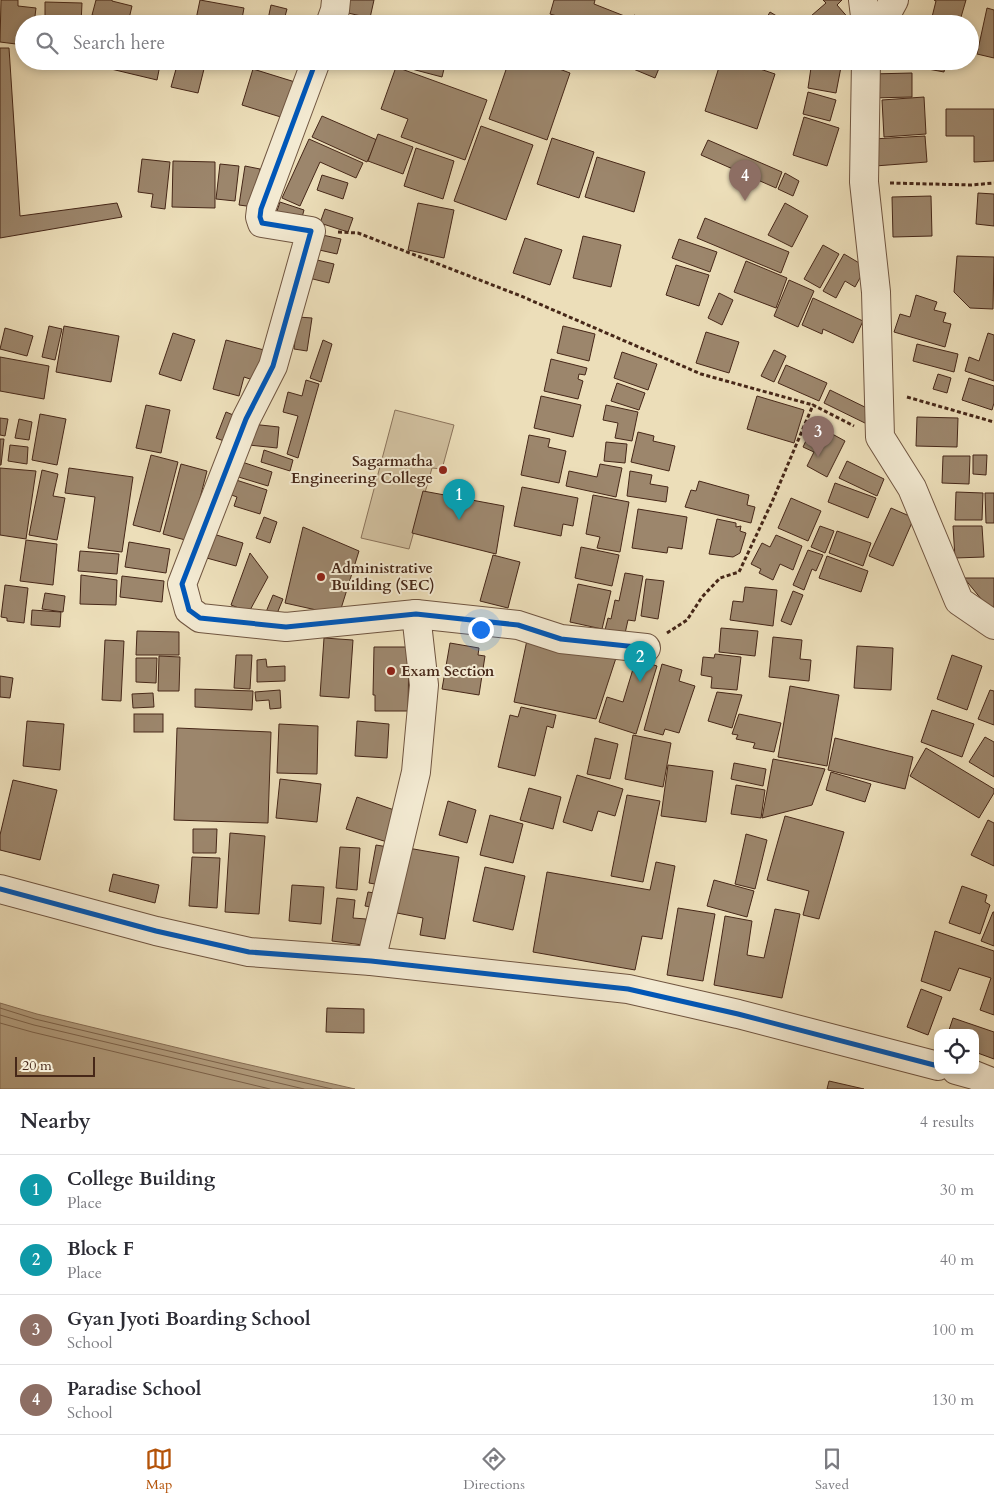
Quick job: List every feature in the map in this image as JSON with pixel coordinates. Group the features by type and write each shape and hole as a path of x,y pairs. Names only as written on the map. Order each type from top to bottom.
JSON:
{"street":[{"path":"333,15 336,0"},
{"path":"863,0 865,15"},
{"path":"886,15 894,0"},
{"path":"313,70 261,209 260,217 262,223 311,231 273,366 246,419 182,584 189,610 200,618 286,627 416,614 518,625 561,639 646,648"},
{"path":"866,70 864,182 876,292 880,437 912,488 959,601 994,625"},
{"path":"371,961 416,772 424,685 416,614"},
{"path":"0,889 156,931 249,952 371,961 628,989 738,1014 934,1065"},
{"path":"970,1074 994,1083"}],"path":[{"path":"864,182 971,185 994,183"},
{"path":"311,231 358,233 520,296 701,374 813,405 880,437"},
{"path":"880,388 994,422"},
{"path":"646,648 687,620 702,597 720,578 739,572 772,502 813,405"}],"shaded area":[{"path":"395,410 454,425 442,469 432,468 409,549 361,538"}],"water":[{"path":"0,1003 37,1014 355,1089 0,1089"}],"building":[{"path":"1,0 18,0 18,6 36,8 35,15 15,15 15,44 0,42"},
{"path":"96,0 112,0 132,6 130,15 92,15"},
{"path":"200,0 244,8 243,15 197,15"},
{"path":"341,0 374,0 371,15 357,15 339,11"},
{"path":"554,0 595,0 594,4 622,15 554,15 550,14"},
{"path":"823,0 842,0 837,5 846,15 812,15 826,3"},
{"path":"934,0 966,0 962,15 932,15 936,1"},
{"path":"45,2 82,3 81,15 45,15"},
{"path":"271,5 287,9 285,15 269,15"},
{"path":"987,8 994,10 994,58 979,54 979,45"},
{"path":"0,48 9,48 20,216 117,203 122,217 0,238"},
{"path":"115,70 159,70 157,80"},
{"path":"176,70 204,70 198,93 171,87"},
{"path":"253,70 295,82 284,118 242,105"},
{"path":"395,70 404,70 487,100 465,160 401,137 408,119 381,109"},
{"path":"415,70 444,70 442,77"},
{"path":"506,70 562,70 570,73 547,140 489,119"},
{"path":"636,70 658,70 655,78"},
{"path":"718,70 763,70 775,74 757,129 705,111"},
{"path":"811,70 840,70 836,93 808,88"},
{"path":"912,73 912,97 871,98 871,74"},
{"path":"808,92 836,100 830,121 803,114"},
{"path":"924,97 926,134 884,137 882,100"},
{"path":"946,109 994,109 994,161 974,162 974,136 946,136"},
{"path":"322,116 377,140 367,162 312,137"},
{"path":"804,117 839,128 827,166 793,155"},
{"path":"481,126 533,145 506,220 454,201"},
{"path":"378,134 413,147 403,174 368,161"},
{"path":"925,136 927,162 875,166 873,139"},
{"path":"552,138 594,152 579,198 537,184"},
{"path":"309,139 363,163 356,178 320,162 300,206 282,198"},
{"path":"708,140 782,172 776,188 701,155"},
{"path":"416,148 454,161 443,199 404,186"},
{"path":"597,157 645,172 634,212 585,197"},
{"path":"142,159 170,162 165,209 151,207 153,194 138,192"},
{"path":"173,161 215,162 215,208 172,207"},
{"path":"220,164 239,166 235,201 216,199"},
{"path":"245,166 260,169 254,207 239,205"},
{"path":"785,173 799,181 793,196 778,189"},
{"path":"322,175 348,183 343,199 317,190"},
{"path":"978,193 994,194 994,226 976,224"},
{"path":"931,196 932,236 893,237 892,197"},
{"path":"280,202 304,210 300,225 275,217"},
{"path":"418,203 454,210 444,258 408,250"},
{"path":"785,203 808,216 792,247 768,235"},
{"path":"325,209 353,218 348,232 320,223"},
{"path":"705,218 789,252 781,273 697,238"},
{"path":"318,234 341,239 337,254 315,249"},
{"path":"583,236 621,245 611,287 573,278"},
{"path":"525,238 562,250 550,285 513,273"},
{"path":"679,239 717,252 710,272 672,258"},
{"path":"823,245 839,254 820,288 804,279"},
{"path":"844,254 866,267 855,287 845,281 836,298 823,291"},
{"path":"957,256 994,257 993,309 970,308 954,292"},
{"path":"313,259 334,264 329,283 309,278"},
{"path":"746,261 787,278 776,308 734,292"},
{"path":"676,265 709,275 699,306 666,295"},
{"path":"789,280 814,291 798,327 774,316"},
{"path":"719,293 733,300 722,325 708,318"},
{"path":"916,295 937,302 934,310 946,313 943,322 951,324 945,347 894,332 900,314 910,317"},
{"path":"813,298 863,321 853,343 823,329 822,334 802,325"},
{"path":"298,317 312,318 307,351 294,349"},
{"path":"49,326 62,329 55,360 42,357"},
{"path":"64,326 119,336 111,382 56,372"},
{"path":"563,326 595,334 589,361 557,353"},
{"path":"5,328 33,336 27,356 0,349"},
{"path":"706,332 739,342 729,373 696,363"},
{"path":"173,333 195,340 181,381 159,374"},
{"path":"988,333 994,335 994,381 965,371 969,357 979,361"},
{"path":"226,340 264,350 256,381 244,377 239,396 213,389"},
{"path":"323,340 332,344 321,382 310,378"},
{"path":"917,344 958,354 954,372 913,361"},
{"path":"774,350 786,356 774,382 761,376"},
{"path":"622,352 657,364 648,390 614,378"},
{"path":"0,357 49,366 44,399 0,391"},
{"path":"551,359 587,368 585,375 579,374 578,379 583,381 578,399 544,391"},
{"path":"786,365 827,383 819,401 778,383"},
{"path":"938,374 951,378 947,393 933,389"},
{"path":"969,378 994,386 992,410 962,400"},
{"path":"306,380 319,384 298,458 287,454 298,416 283,412 288,392 302,396"},
{"path":"617,383 645,393 639,410 611,401"},
{"path":"830,390 875,412 869,425 824,403"},
{"path":"541,396 581,405 573,437 534,428"},
{"path":"757,396 804,410 794,443 747,429"},
{"path":"146,405 170,410 161,453 136,448"},
{"path":"606,405 638,412 632,441 615,438 618,423 603,420"},
{"path":"226,412 238,417 229,443 216,438"},
{"path":"40,414 66,419 57,465 32,460"},
{"path":"917,417 958,418 957,447 916,446"},
{"path":"0,418 8,419 5,436 0,435"},
{"path":"19,419 32,422 29,440 15,438"},
{"path":"251,424 279,427 277,448 249,445"},
{"path":"814,424 845,441 827,477 807,466 814,452 803,447"},
{"path":"638,432 654,436 653,441 675,446 669,471 631,462"},
{"path":"529,435 550,439 548,447 566,451 559,483 521,475"},
{"path":"0,439 4,439 1,465 0,465"},
{"path":"606,442 627,444 625,463 604,461"},
{"path":"10,445 28,447 27,464 8,461"},
{"path":"264,450 293,460 290,471 261,462"},
{"path":"151,455 178,462 160,532 133,525"},
{"path":"973,455 987,455 986,475 973,474"},
{"path":"943,456 970,456 969,484 942,483"},
{"path":"236,460 272,472 268,486 232,475"},
{"path":"847,461 884,479 877,496 839,478"},
{"path":"181,464 207,471 189,541 163,534"},
{"path":"600,464 622,468 616,497 566,486 569,471 597,477"},
{"path":"0,468 36,471 26,539 0,535"},
{"path":"69,468 133,477 122,552 88,548 95,497 65,493"},
{"path":"42,470 58,474 53,496 65,498 57,540 29,535"},
{"path":"630,471 652,475 650,484 668,487 666,502 627,496"},
{"path":"230,478 267,490 260,514 234,506 237,497 226,493"},
{"path":"699,481 749,495 747,505 755,507 751,523 685,507 691,490 696,491"},
{"path":"835,483 876,498 868,518 828,502"},
{"path":"522,487 578,498 573,526 563,524 561,536 514,526"},
{"path":"423,491 504,506 496,554 412,533"},
{"path":"956,492 983,493 982,520 955,520"},
{"path":"985,493 994,493 994,523 986,523"},
{"path":"593,495 629,502 620,552 597,548 600,537 586,534"},
{"path":"791,498 821,511 808,541 778,528"},
{"path":"891,508 914,518 893,566 869,556"},
{"path":"638,509 687,517 682,549 668,547 667,553 632,548"},
{"path":"264,517 277,522 270,543 256,538"},
{"path":"717,519 736,523 736,527 741,526 740,531 746,533 740,553 733,557 709,554"},
{"path":"820,526 834,531 825,553 811,547"},
{"path":"953,526 982,526 984,557 955,558"},
{"name":"Administrative Building (SEC)","path":"303,527 359,551 339,615 285,603"},
{"path":"837,531 871,543 863,566 829,553"},
{"path":"210,533 243,543 236,566 203,557"},
{"path":"776,535 802,546 793,570 780,564 773,580 759,573 761,569 751,564 762,543 770,547"},
{"path":"26,540 57,544 53,585 20,581"},
{"path":"129,542 170,549 166,573 125,567"},
{"path":"581,547 619,555 612,586 575,578"},
{"path":"808,550 823,555 816,571 812,569 804,590 793,585"},
{"path":"80,551 119,554 117,574 78,571"},
{"path":"250,553 268,577 249,612 231,605"},
{"path":"493,555 520,562 508,608 480,601"},
{"path":"827,556 868,571 861,592 819,578"},
{"path":"625,573 643,576 635,621 628,620 624,638 604,634 608,618 611,619 615,600 619,601"},
{"path":"81,575 117,580 116,605 80,604"},
{"path":"122,576 164,581 162,602 120,597"},
{"path":"964,578 994,578 994,606 991,611"},
{"path":"646,579 664,581 658,619 641,616"},
{"path":"578,584 611,591 602,629 570,622"},
{"path":"5,585 28,588 24,623 7,621 7,618 1,617"},
{"path":"745,587 777,590 773,626 730,620 733,601 743,602"},
{"path":"793,591 803,595 791,625 781,621"},
{"path":"45,593 65,596 63,612 42,609"},
{"path":"273,595 283,599 276,616 266,612"},
{"path":"32,610 61,612 60,627 31,625"},
{"path":"721,628 758,631 755,656 719,652"},
{"path":"137,631 179,632 179,655 136,655"},
{"path":"773,637 802,640 800,659 811,660 809,681 769,677"},
{"path":"324,638 353,640 349,698 320,696"},
{"path":"105,640 124,641 121,701 102,700"},
{"path":"527,640 616,658 596,719 514,702"},
{"path":"450,643 479,648 478,655 485,656 479,695 442,689"},
{"path":"857,646 893,648 891,690 854,688"},
{"name":"Exam Section","path":"374,647 409,647 408,711 375,711 375,695 373,695"},
{"path":"715,654 741,657 737,690 711,688 712,677 701,675 703,657 714,658"},
{"path":"236,655 252,655 250,689 234,688"},
{"path":"952,655 982,666 967,710 937,699"},
{"path":"159,656 180,657 179,691 158,691"},
{"path":"136,658 157,658 156,683 136,682"},
{"path":"266,659 267,667 285,666 285,681 257,682 257,660"},
{"path":"636,659 657,666 636,734 599,722 607,697 623,702"},
{"path":"662,664 682,670 679,681 695,686 679,733 665,729 663,735 644,730"},
{"path":"0,676 13,678 10,698 0,697"},
{"path":"790,686 839,695 827,766 778,757"},
{"path":"195,689 253,691 252,710 195,707"},
{"path":"280,690 281,708 270,709 269,700 256,701 255,692"},
{"path":"990,690 994,691 994,725 978,719"},
{"path":"717,692 742,695 732,728 708,721"},
{"path":"153,693 154,707 133,708 132,694"},
{"path":"521,707 556,715 553,728 547,726 535,776 498,767 510,715 518,717"},
{"path":"932,710 974,724 962,757 921,742"},
{"path":"134,714 163,714 163,732 134,732"},
{"path":"739,714 781,723 774,752 753,748 755,743 736,739 738,735 732,734"},
{"path":"27,721 64,724 60,770 23,766"},
{"path":"357,721 389,724 387,758 355,756"},
{"path":"279,724 318,726 317,774 277,773"},
{"path":"177,728 271,732 268,823 174,820"},
{"path":"633,735 671,743 663,787 625,779"},
{"path":"985,737 994,742 994,777 969,762"},
{"path":"595,738 618,744 610,779 587,774"},
{"path":"835,738 913,757 905,789 828,770"},
{"path":"926,748 994,789 994,793 979,818 910,776"},
{"path":"773,759 825,769 812,805 762,818"},
{"path":"734,763 766,769 763,786 731,779"},
{"path":"668,765 713,771 706,822 661,816"},
{"path":"831,772 871,784 865,802 826,790"},
{"path":"577,775 623,789 615,816 598,811 592,831 563,822"},
{"path":"280,779 321,784 317,822 276,818"},
{"path":"13,780 57,790 40,860 0,850 0,835"},
{"path":"736,785 765,790 761,818 731,814"},
{"path":"529,788 561,797 553,829 520,820"},
{"path":"627,795 660,801 643,882 611,876"},
{"path":"357,797 397,811 387,842 346,829"},
{"path":"448,801 476,810 467,843 439,835"},
{"path":"490,815 523,824 513,863 480,855"},
{"path":"785,816 844,832 819,919 803,915 809,891 767,880"},
{"path":"988,820 994,823 994,866 971,855"},
{"path":"193,829 217,829 216,853 193,853"},
{"path":"230,833 265,836 259,914 225,912"},
{"path":"746,834 767,840 755,889 735,884"},
{"path":"376,845 388,847 381,885 369,883"},
{"path":"340,847 360,848 357,890 336,888"},
{"path":"408,848 459,857 445,939 420,935 423,918 397,913"},
{"path":"192,857 220,858 217,908 189,906"},
{"path":"656,862 675,866 662,939 642,936 635,970 533,952 547,872 650,890"},
{"path":"485,867 525,876 513,930 473,921"},
{"path":"113,874 159,885 155,903 109,891"},
{"path":"714,880 754,891 747,917 707,906"},
{"path":"292,885 324,887 321,924 289,921"},
{"path":"962,886 987,895 985,902 990,905 980,934 949,923"},
{"path":"368,892 381,894 378,908 365,906"},
{"path":"337,898 355,900 353,918 366,919 363,945 332,941"},
{"path":"678,908 715,914 703,981 667,975"},
{"path":"775,909 800,914 782,998 714,985 725,916 752,921 747,955 764,958"},
{"path":"994,912 994,946 981,941"},
{"path":"935,931 994,951 994,1015 980,1010 991,978 959,968 950,991 921,981"},
{"path":"921,989 942,997 928,1035 907,1027"},
{"path":"327,1008 364,1009 364,1033 326,1032"},
{"path":"953,1018 994,1032 994,1059 979,1053 979,1029 949,1029"},
{"path":"829,1081 864,1089 827,1089"}],"cycle path":[{"path":"313,70 261,209 260,217 262,223 311,231 273,366 246,419 182,584 189,610 200,618 286,627 416,614 518,625 561,639 646,648"},
{"path":"0,889 156,931 249,952 371,961 628,989 738,1014 934,1065"}],"place":[{"name":"Paradise School","path":"745,201"},
{"name":"Gyan Jyoti Boarding School","path":"818,457"},
{"name":"Sagarmatha Engineering College","path":"443,470"},
{"name":"College Building","path":"459,520"},
{"name":"Administrative Building (SEC)","path":"321,577"},
{"name":"Exam Section","path":"391,671"},
{"name":"Block F","path":"640,682"}]}
